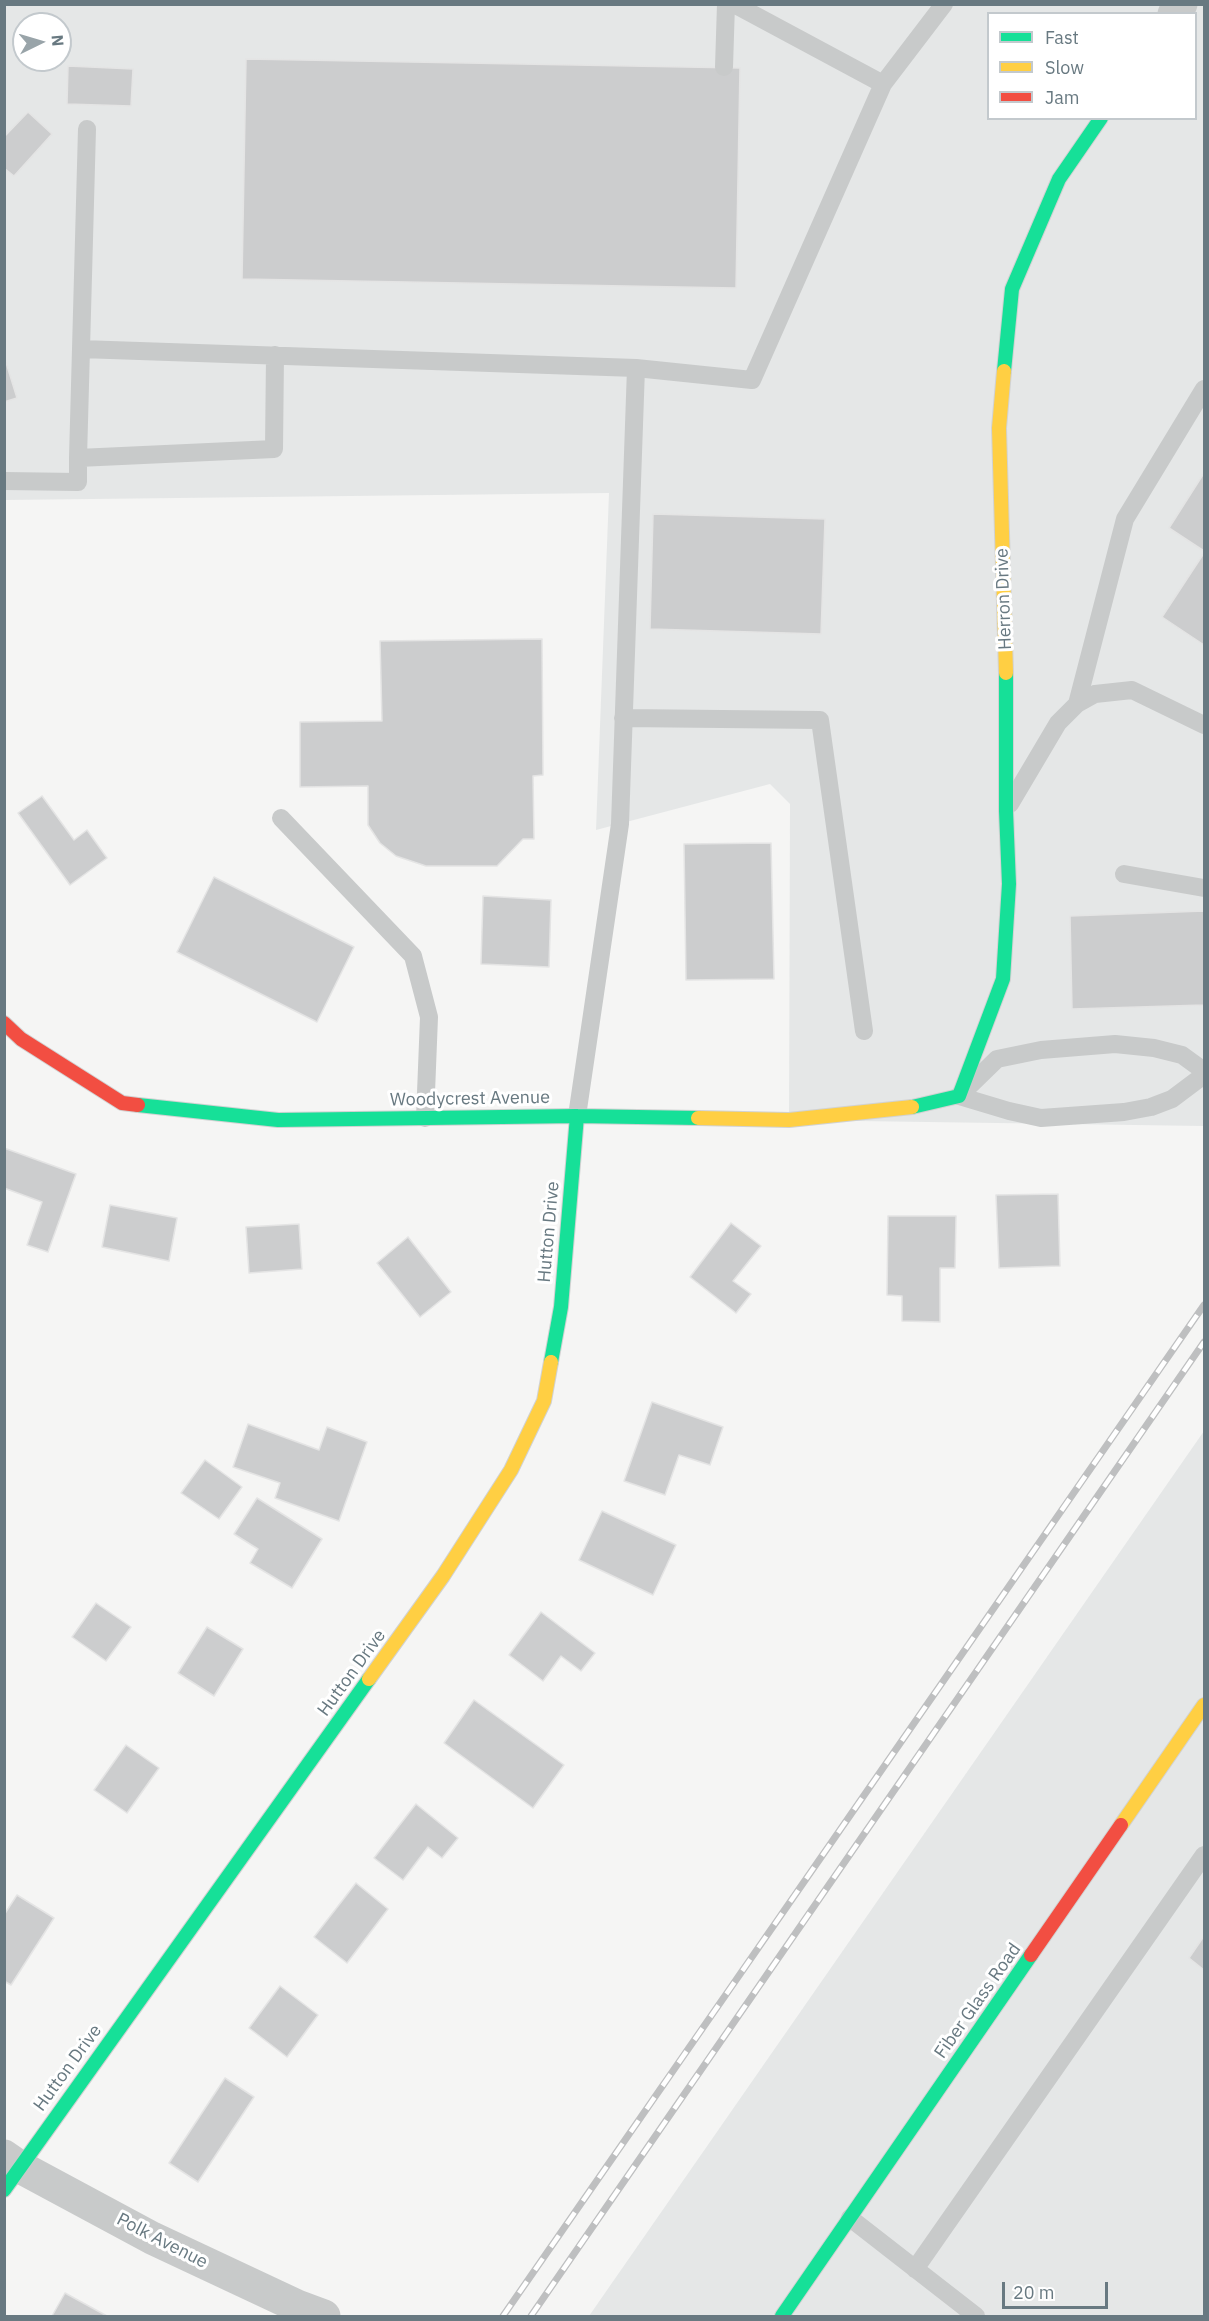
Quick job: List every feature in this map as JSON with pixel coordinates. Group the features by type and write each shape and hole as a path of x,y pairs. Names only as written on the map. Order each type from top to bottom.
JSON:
{"street":[{"name":"Herron Drive","path":"959,1096 1003,979 1008,884 1007,696 999,428 1012,289 1059,179 1100,120"},
{"name":"Woodycrest Avenue","path":"4,1023 21,1039 122,1103 278,1120 577,1116 789,1120 923,1106 959,1096"},
{"name":"Hutton Drive","path":"10,2171 443,1576 511,1470 544,1401 561,1308 577,1116"},
{"name":"Fiber Glass Road","path":"782,2316 1204,1705"},
{"name":"Polk Avenue","path":"10,2171 297,2306 324,2316"}],"lane":[{"path":"724,67 726,4"},
{"path":"734,4 883,84"},
{"path":"81,349 636,368 752,380 883,84 944,4"},
{"path":"4,482 78,482 87,129"},
{"path":"78,458 274,448 274,355"},
{"path":"577,1116 620,824 636,368"},
{"path":"1077,704 1125,519 1204,389"},
{"path":"1006,811 1058,723 1077,704 1095,694 1132,690 1204,725"},
{"path":"623,718 820,720 864,1031"},
{"path":"281,818 413,956 429,1017 424,1118"},
{"path":"1124,874 1204,888"},
{"path":"1115,1044 1154,1048 1182,1055 1204,1073 1172,1099 1151,1107 1112,1113 1041,1118 959,1096 997,1059 1041,1050 1115,1044"},
{"path":"915,2269 1204,1855"},
{"path":"850,2218 976,2316"}],"shaded area":[{"path":"4,5 1204,5 1204,1126 789,1120 790,804 770,784 596,830 609,493 5,500"},
{"path":"1204,1431 1204,2316 589,2316"}],"building":[{"path":"246,59 740,68 736,288 242,279"},
{"path":"72,66 133,69 131,106 67,104 68,72 72,72"},
{"path":"28,112 52,134 14,176 4,168 4,137"},
{"path":"4,356 17,398 4,402"},
{"path":"1204,473 1204,551 1169,528"},
{"path":"653,514 825,519 821,634 650,629"},
{"path":"1204,553 1204,645 1162,617"},
{"path":"542,639 543,775 533,776 534,839 523,839 497,866 426,866 396,856 380,843 368,825 368,786 300,787 300,722 382,721 380,641"},
{"path":"42,796 74,840 87,830 107,858 70,885 18,813"},
{"path":"771,843 774,979 686,980 684,844"},
{"path":"214,877 354,947 317,1022 177,952"},
{"path":"483,896 551,900 549,967 481,964"},
{"path":"1204,911 1204,1005 1072,1009 1070,916"},
{"path":"4,1148 76,1174 48,1252 27,1245 42,1202 4,1188"},
{"path":"1058,1194 1060,1266 999,1268 996,1195"},
{"path":"110,1205 177,1218 169,1261 102,1247"},
{"path":"888,1216 956,1216 955,1268 940,1268 940,1322 902,1321 902,1296 887,1295"},
{"path":"731,1223 761,1246 733,1281 751,1294 736,1313 690,1277"},
{"path":"299,1224 302,1269 249,1273 246,1227"},
{"path":"408,1237 451,1292 420,1317 377,1263"},
{"path":"652,1402 723,1427 710,1465 679,1455 665,1495 624,1481"},
{"path":"248,1424 319,1450 327,1427 367,1442 339,1521 275,1498 280,1483 233,1467"},
{"path":"205,1460 242,1487 219,1519 181,1493"},
{"path":"257,1498 322,1539 292,1588 250,1563 258,1549 234,1534"},
{"path":"602,1511 676,1545 653,1595 579,1560"},
{"path":"96,1603 131,1627 106,1661 72,1637"},
{"path":"541,1612 595,1653 581,1671 561,1656 543,1681 509,1655"},
{"path":"207,1627 243,1649 214,1696 178,1673"},
{"path":"474,1700 564,1765 533,1808 444,1743"},
{"path":"126,1745 159,1768 127,1813 94,1790"},
{"path":"416,1804 458,1838 442,1858 428,1847 403,1880 374,1858"},
{"path":"356,1883 388,1909 347,1963 314,1937"},
{"path":"17,1895 54,1918 11,1985 4,1981 4,1915"},
{"path":"1204,1936 1204,1970 1189,1958"},
{"path":"280,1986 318,2015 287,2057 249,2028"},
{"path":"225,2078 254,2097 198,2182 169,2163"},
{"path":"65,2293 107,2316 52,2316"}],"railway":[{"path":"503,2316 1204,1305"},
{"path":"531,2316 1204,1342"}],"traffic: fast":[{"path":"1004,371 1012,289 1059,179 1100,120"},
{"path":"912,1107 959,1096 1003,979 1009,884 1006,811 1006,673"},
{"path":"138,1105 278,1120 577,1116 698,1118"},
{"path":"551,1362 561,1307 577,1116"},
{"path":"4,2190 369,1679"},
{"path":"782,2316 1031,1955"}],"traffic: slow":[{"path":"1004,371 999,428 1006,673"},
{"path":"698,1118 789,1120 912,1107"},
{"path":"369,1679 443,1576 511,1470 544,1401 551,1362"},
{"path":"1121,1825 1204,1705"}],"traffic: jam":[{"path":"4,1023 21,1039 122,1103 138,1105"},
{"path":"1031,1955 1121,1825"}]}
